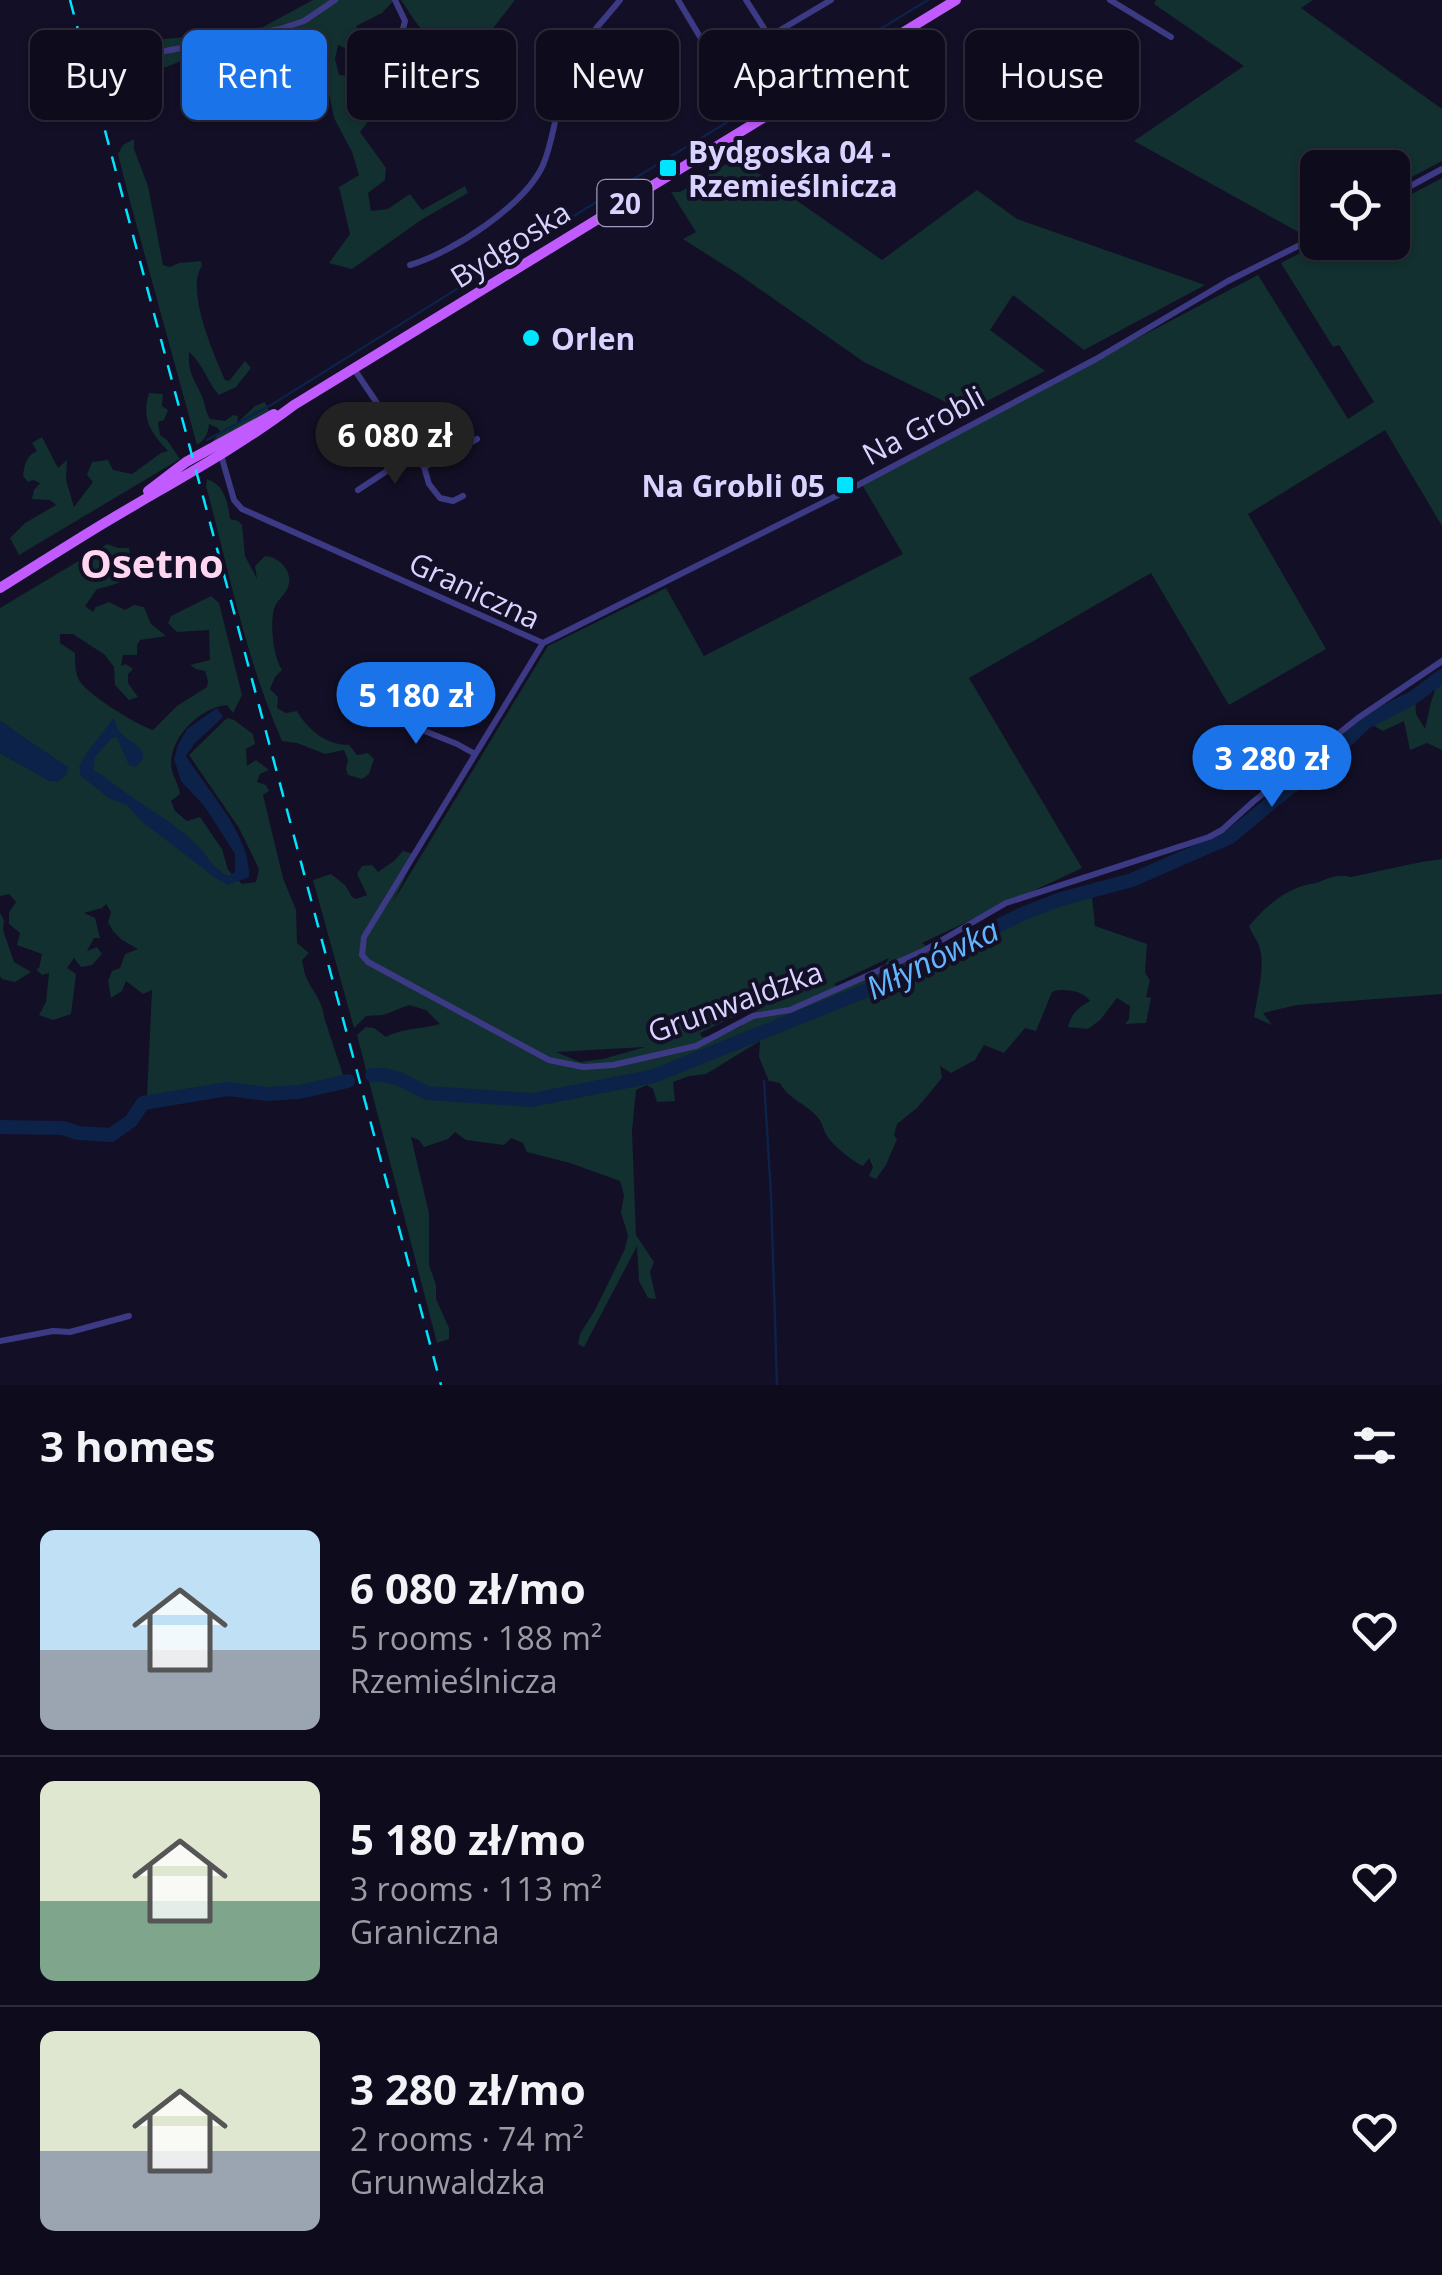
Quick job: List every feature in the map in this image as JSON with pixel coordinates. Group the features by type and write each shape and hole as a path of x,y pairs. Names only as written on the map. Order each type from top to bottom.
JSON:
{"main road":[{"name":"Bydgoska","path":"107,521 186,462 354,369 956,0"},
{"name":"Bydgoska","path":"0,588 221,455 294,405"}],"street":[{"path":"162,52 304,21 335,0"},
{"path":"395,0 405,21 402,30"},
{"path":"410,265 430,260 489,222 531,183 542,165 573,62 620,0"},
{"path":"678,0 753,125"},
{"path":"746,0 766,33 772,35 831,0"},
{"path":"1110,0 1171,36"},
{"path":"1410,186 1442,169"},
{"name":"Na Grobli","path":"543,643 856,486 1300,245"},
{"path":"354,369 424,468 429,484 440,498 453,501 463,496"},
{"path":"221,455 228,439"},
{"path":"424,468 477,439"},
{"name":"Graniczna","path":"221,455 234,500 242,509 543,643 364,937"},
{"path":"358,490 412,455"},
{"name":"Grunwaldzka","path":"364,937 362,955 368,962 549,1060 583,1067 661,1056 696,1046 753,1016 790,1010 923,951 1006,904 1209,837 1358,718 1442,661"},
{"path":"370,709 476,754"},
{"path":"0,1342 53,1331 70,1332 129,1316"}],"green space":[{"path":"313,0 394,0 382,13 356,26 358,30 347,30 347,49 338,45 335,59 339,75 347,76 347,120 369,120 360,132 386,168 385,180 368,193 371,211 388,209 410,194 422,210 465,186 468,193 421,220 352,269 329,263 350,234 339,187 359,175 334,118 327,84 327,30 242,30 263,27"},
{"path":"401,0 515,0 492,30 422,30"},
{"path":"1156,0 1313,0 1301,8 1442,109 1442,161 1410,178 1410,150 1300,150 1300,233 1134,141 1244,66 1154,4"},
{"path":"182,37 182,61 162,69 162,39"},
{"path":"134,139 148,186 163,265 201,261 199,306 225,380 229,381 245,361 251,368 236,387 219,395 189,352 190,370 208,416 225,421 238,416 237,423 265,402 269,411 212,442 220,432 209,424 206,436 197,445 128,194 118,154 123,145"},
{"path":"736,158 882,260 977,190 1017,219 1205,285 1084,350 1013,295 990,330 1045,371 966,412 864,362 683,239 696,232 671,192 680,192"},
{"path":"1442,178 1442,526 1385,430 1248,514 1326,649 1229,705 1151,573 969,678 1082,868 922,943 937,954 1028,907 1091,886 1095,926 1147,944 1145,973 1150,980 1146,997 1151,998 1146,1023 1125,1024 1130,1006 1117,998 1088,1029 1068,1027 1076,1011 1090,1001 1072,991 1052,992 1036,1031 1025,1028 1004,1053 984,1045 975,1060 951,1073 940,1066 942,1078 917,1108 897,1124 897,1139 876,1179 869,1176 873,1167 869,1158 863,1166 849,1158 830,1140 811,1111 780,1083 769,1081 759,1057 760,1041 706,1074 673,1082 675,1101 657,1102 653,1089 647,1085 636,1090 632,1131 636,1235 654,1262 650,1272 656,1299 648,1298 639,1281 637,1246 584,1347 578,1344 580,1334 625,1249 628,1235 621,1213 624,1195 620,1181 527,1152 523,1143 511,1138 504,1145 466,1140 455,1132 448,1139 424,1147 411,1137 429,1213 429,1265 436,1299 449,1328 449,1339 437,1343 357,1035 366,1027 386,1037 440,1024 426,1010 409,1005 383,1015 366,1016 354,1028 313,880 331,874 356,899 367,895 357,874 362,866 372,865 378,872 403,851 414,854 393,902 548,646 666,588 704,656 903,554 861,483 1258,275 1348,419 1374,402 1339,345 1333,347 1281,263 1300,253 1300,260 1410,260 1410,195","holes":["889,958 883,968 841,990 834,984","763,1007 747,1016 742,1026 723,1035 702,1037 700,1033 750,1009","645,1047 580,1062 556,1052"]},
{"path":"149,393 163,394 162,406 168,410 164,420 158,422 160,435 180,459 19,555 10,538 25,523 56,505 50,500 32,499 40,483 28,482 23,476 27,461 37,451 32,443 42,437 58,468 67,460 66,480 74,507 93,482 87,475 92,462 108,460 113,470 132,474 168,451 149,425"},
{"path":"207,479 222,490 230,519 242,525 245,556 257,579 255,566 265,556 276,559 288,572 286,592 273,615 274,649 282,670 270,689 278,697 277,708 286,713 297,711 319,735 349,745 357,755 368,753 374,759 369,774 362,779 348,775 344,750 325,754 282,741 248,647"},
{"path":"107,544 129,548 129,573 122,581 97,589 85,606 93,612 109,602 125,610 134,605 144,607 151,624 166,636 140,640 137,655 123,655 121,666 126,664 133,669 128,674 128,683 138,697 129,700 115,685 114,667 105,655 73,634 60,634 60,643 75,653 78,678 90,692 153,730 177,706 207,687 208,681 205,671 190,665 210,660 209,630 177,632 168,623 171,616 211,596 219,603 242,695 233,713 227,705 207,711 182,734 171,764 180,794 171,801 175,811 187,821 200,817 222,849 228,870 242,884 256,882 259,869 239,828 189,755 227,718 253,734 255,744 246,749 247,766 256,760 269,770 260,774 257,782 269,791 263,795 283,878 296,910 297,943 309,953 302,960 305,973 322,1006 343,1075 337,1088 316,1095 264,1099 226,1091 204,1093 203,1087 147,1097 152,990 143,994 126,981 122,991 111,998 108,981 112,971 120,968 125,954 138,949 113,931 106,904 84,913 95,918 100,938 94,938 87,951 97,947 102,954 92,965 81,967 74,958 67,968 76,974 71,1014 53,1020 39,1015 46,1002 49,973 42,975 36,969 42,954 17,945 20,933 9,924 9,912 16,902 9,894 0,896 0,753 50,781 67,768 0,721 0,608"},
{"path":"1442,670 1442,750 1427,743 1410,750 1404,721 1383,731 1369,723 1415,689 1416,714 1425,729"},
{"path":"1442,859 1442,994 1297,1005 1263,1013 1272,1025 1254,1017 1261,957 1249,926 1273,902 1294,889 1331,877 1351,877"},
{"path":"0,913 14,962 31,972 15,982 0,976"}],"water":[{"path":"217,708 223,717 186,756 226,814 248,861 249,877 228,885 140,820 128,806 109,798 81,776 79,767 114,718 119,730 143,752 143,757 135,767 129,765 117,738 112,738 95,757 93,770 178,829 228,876 235,872 235,854 205,807 181,781 174,759 187,729"},
{"path":"0,721 68,767 67,774 58,782 50,781 0,753"}],"waterway":[{"path":"207,440 271,405 928,0"},
{"name":"Młynówka","path":"372,1075 397,1078 427,1093 532,1100 654,1076 922,968 1022,914 1132,880 1230,837 1289,788 1307,778 1366,722 1414,697 1442,676"},
{"name":"Młynówka","path":"0,1127 63,1128 111,1135 131,1121 143,1103 228,1089 267,1094 299,1092 348,1081"},
{"path":"764,1081 777,1385"}],"railway":[{"path":"70,0 441,1385"}],"place":[{"name":"Bydgoska 04 - Rzemieślnicza","path":"668,168"},
{"name":"Orlen","path":"531,338"},
{"name":"Na Grobli 05","path":"845,485"}],"district":[{"name":"Osetno","path":"152,562"}]}
